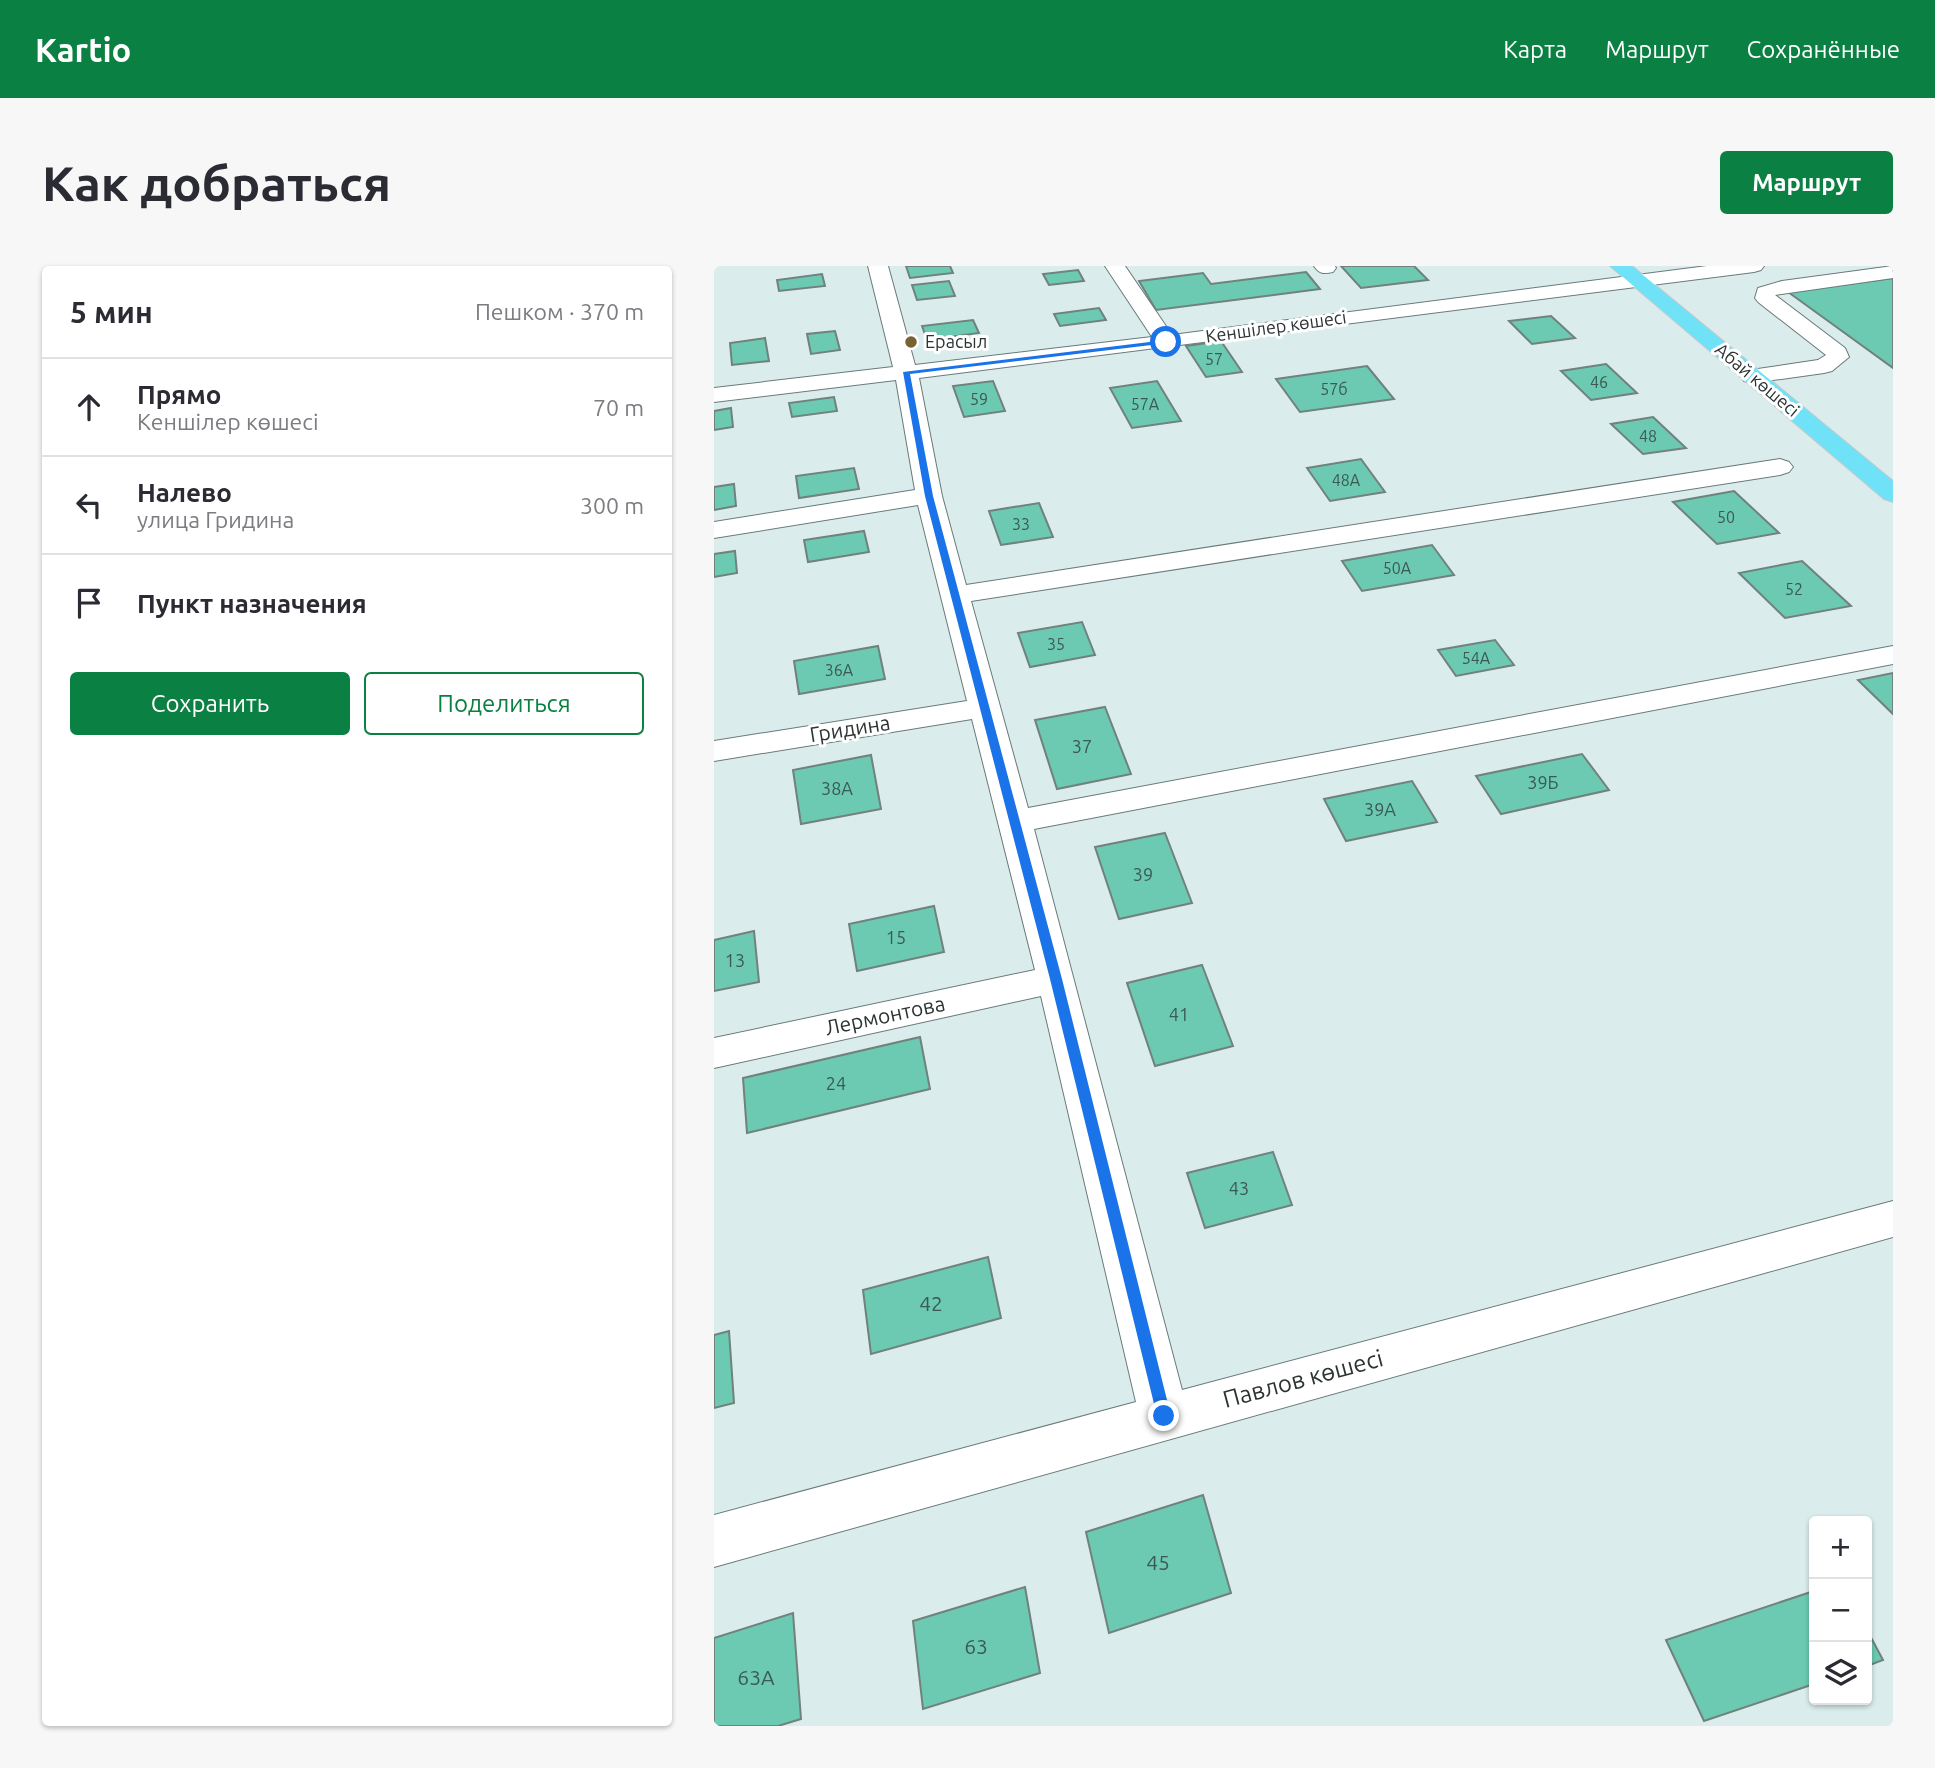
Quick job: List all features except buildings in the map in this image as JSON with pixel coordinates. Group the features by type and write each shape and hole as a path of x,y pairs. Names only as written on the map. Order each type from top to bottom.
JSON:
{"main road":[{"name":"Абай көшесі","path":"1628,273 1893,495"}],"street":[{"path":"878,266 906,372 929,496 1056,979 1164,1416"},
{"path":"1115,266 1166,342"},
{"name":"Кеншілер көшесі","path":"714,394 1166,342 1628,273 1754,266"},
{"path":"1752,376 1824,366 1838,357 1837,353 1765,298 1765,292 1782,287 1893,272"},
{"path":"956,595 1780,467"},
{"path":"714,530 929,496"},
{"path":"1015,822 1893,655"},
{"name":"Гридина","path":"714,751 986,707"},
{"name":"Лермонтова","path":"714,1053 1056,979"},
{"name":"Павлов көшесі","path":"714,1541 1893,1219"}],"place":[{"name":"Ерасыл","path":"911,342"}],"route":[{"path":"1164,1416 1056,979 929,496 906,372 1166,342"}]}
